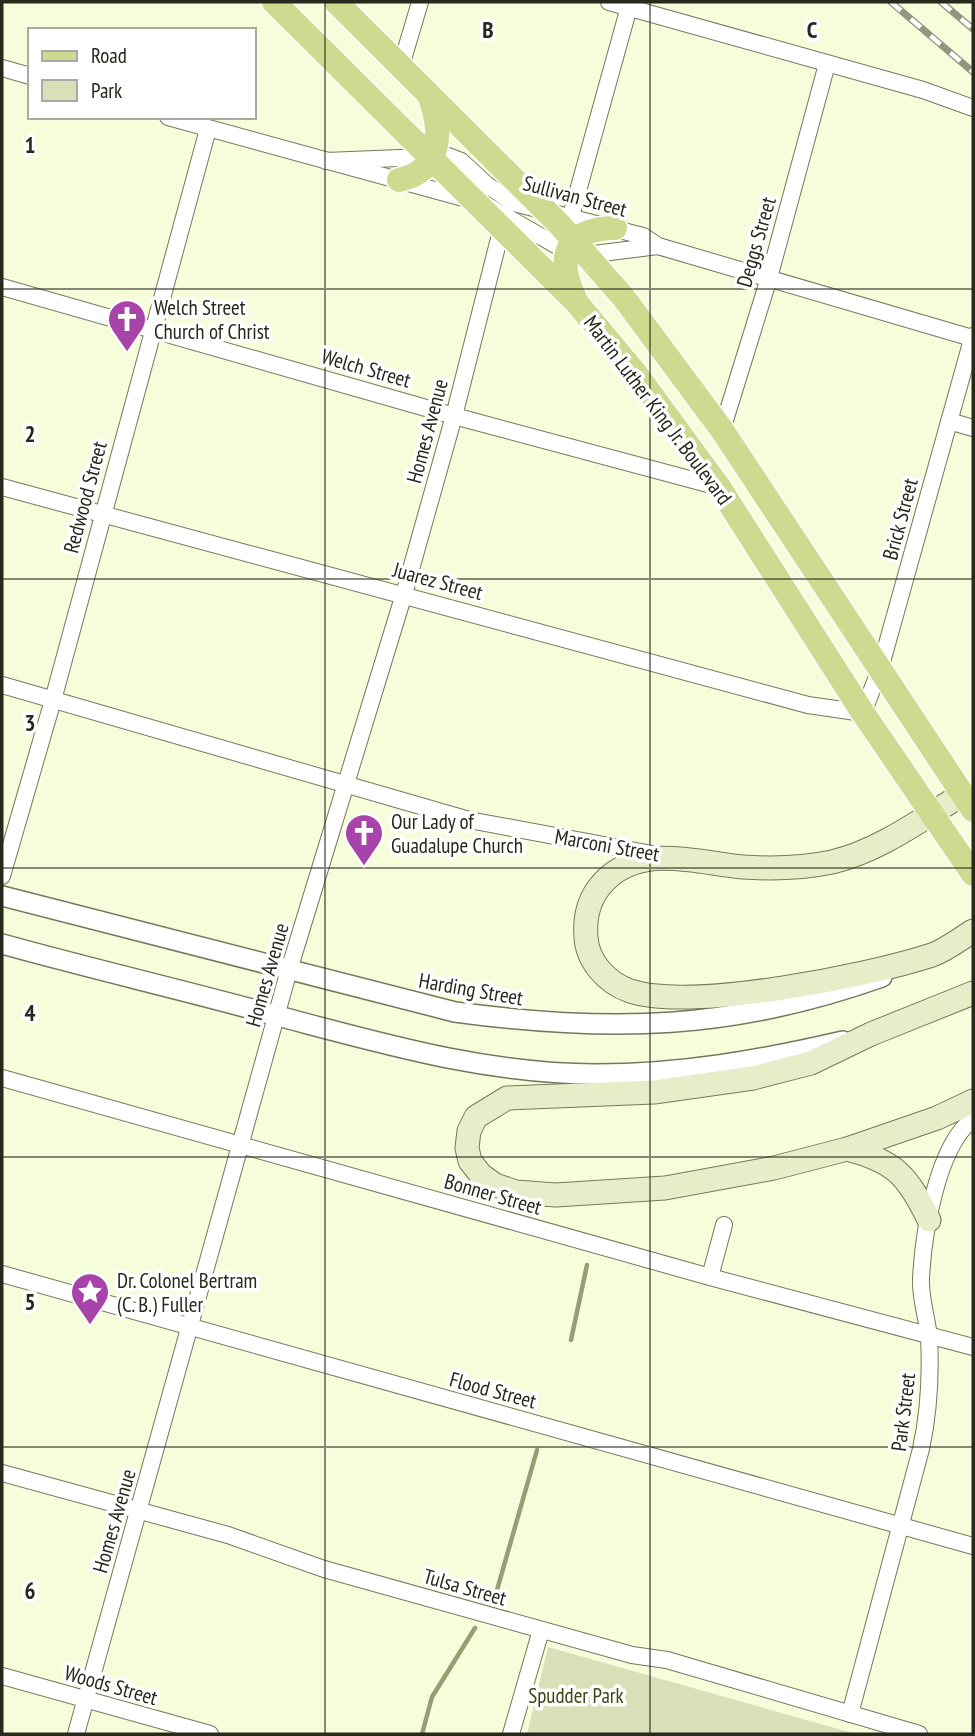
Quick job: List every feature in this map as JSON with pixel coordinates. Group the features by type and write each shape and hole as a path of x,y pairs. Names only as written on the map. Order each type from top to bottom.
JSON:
{"main road":[{"name":"Martin Luther King Jr. Boulevard","path":"274,2 577,303 637,375 719,487 863,713 934,812 973,874"},
{"name":"Martin Luther King Jr. Boulevard","path":"336,2 545,210 576,250 624,298 722,430 880,669 970,797"},
{"path":"399,180 412,177 433,158 439,140 436,115 428,93"},
{"path":"577,303 564,272 582,234 594,229 615,228"},
{"name":"Marconi Street","path":"679,857 741,866 792,867 833,862 883,842 934,812 970,797"},
{"path":"679,857 624,866 603,883 588,905 586,945 594,963 609,979 628,990 653,996 687,996 816,982 934,954 973,931"},
{"path":"968,996 871,1034 811,1063 753,1078 654,1092 506,1098 476,1116 469,1131 467,1148 471,1161 481,1175 495,1185 516,1192 556,1195 665,1188 774,1168 846,1149 937,1118 973,1101"},
{"path":"846,1149 872,1156 897,1169 912,1186 929,1220"}],"street":[{"path":"401,66 420,2"},
{"path":"609,2 973,108"},
{"path":"571,216 629,7"},
{"name":"Deggs Street","path":"722,430 769,278 827,64"},
{"path":"2,68 28,75"},
{"name":"Sullivan Street","path":"175,119 475,201 576,250 658,246"},
{"name":"Redwood Street","path":"2,876 53,700 208,129"},
{"name":"Sullivan Street","path":"326,161 388,156 448,156 461,161 487,185 514,203 643,236 658,246 973,337"},
{"name":"Homes Avenue","path":"76,1734 289,970 404,594 454,416 502,227"},
{"name":"Welch Street","path":"2,287 454,416 719,487"},
{"name":"Brick Street","path":"863,713 880,669 973,337"},
{"path":"949,421 973,428"},
{"name":"Juarez Street","path":"2,487 808,705 863,713"},
{"name":"Marconi Street","path":"2,685 469,820 628,852 679,857"},
{"name":"Harding Street","path":"2,896 456,1012 533,1023 619,1027 687,1023 805,1001 901,971 934,954"},
{"path":"2,944 402,1050 474,1064 595,1074 659,1073 746,1063 871,1034"},
{"name":"Bonner Street","path":"2,1078 710,1278 973,1347"},
{"name":"Park Street","path":"850,1714 928,1415 929,1336 921,1283 929,1220 951,1150 960,1132 973,1119"},
{"path":"710,1278 724,1225"},
{"name":"Flood Street","path":"2,1274 973,1546"},
{"name":"Tulsa Street","path":"2,1473 228,1535 324,1569 632,1655 667,1660 919,1734"},
{"path":"511,1734 541,1630"},
{"name":"Woods Street","path":"2,1676 210,1734"}],"green space":[{"name":"Spudder Park","path":"548,1647 856,1734 527,1734"}],"waterway":[{"path":"571,1340 587,1265"},
{"path":"495,1597 537,1450"},
{"path":"422,1734 432,1697 475,1628"}],"railway":[{"path":"891,2 973,72"},
{"path":"941,2 973,29"}],"place":[{"name":"Welch Street Church of Christ","path":"127,353"},
{"name":"Our Lady of Guadalupe Church","path":"364,867"},
{"name":"Dr. Colonel Bertram (C. B.) Fuller","path":"90,1326"}]}
